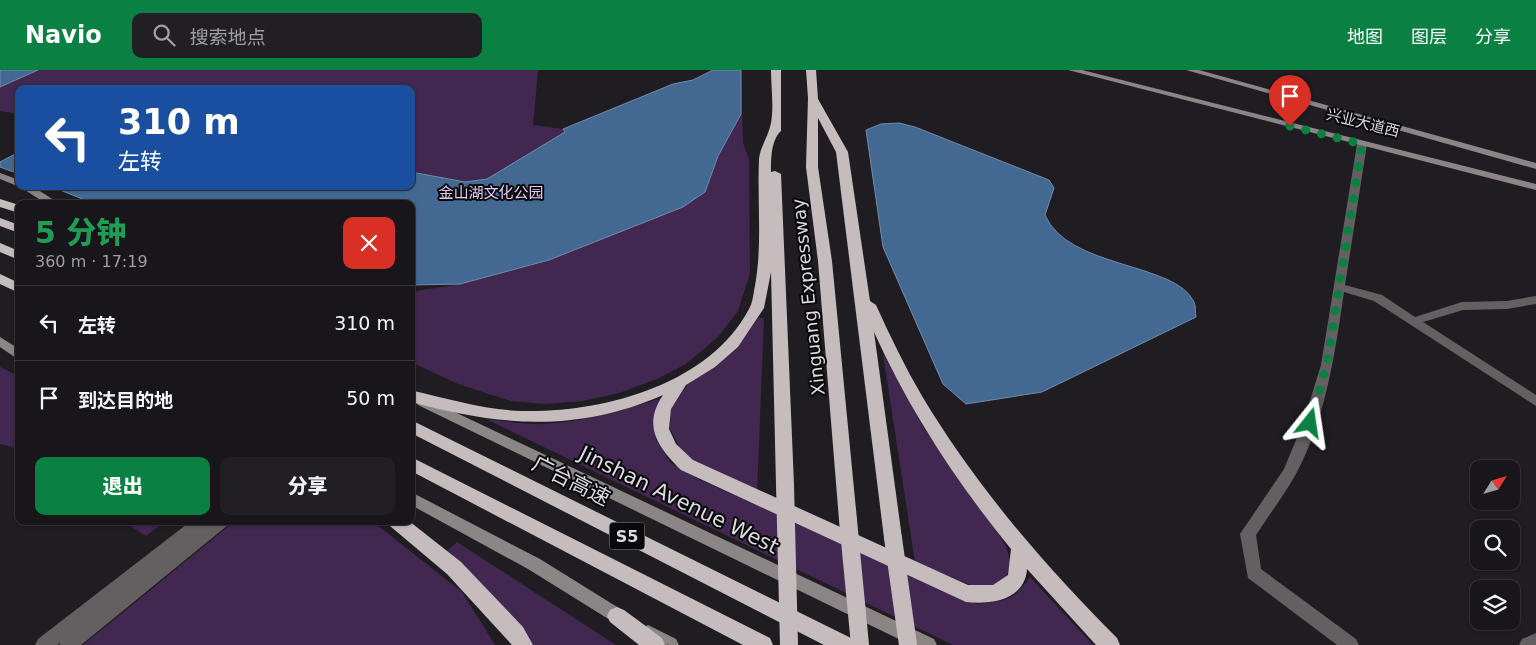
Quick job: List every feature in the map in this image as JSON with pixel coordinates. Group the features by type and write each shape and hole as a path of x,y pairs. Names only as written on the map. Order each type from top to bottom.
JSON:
{"highway":[{"name":"Xinguang Expressway","path":"776,70 775,188 789,645"},
{"name":"Xinguang Expressway","path":"811,70 813,98 812,167 825,260 860,645"},
{"path":"813,98 842,152 862,287 908,645"},
{"path":"415,396 512,416 576,415 631,403 681,381 710,363 733,344 757,308 765,270 765,156 776,122"},
{"path":"0,203 15,208"},
{"path":"0,222 15,228"},
{"path":"0,247 15,254"},
{"path":"0,278 15,287"},
{"path":"862,287 878,327 920,405 978,492 1020,547 1110,645"},
{"path":"681,381 664,408 662,428 670,448 687,465 732,488 966,593 984,595 1006,590 1017,579 1020,547"},
{"name":"广台高速","path":"415,428 844,645"},
{"name":"S5","path":"415,465 763,645"},
{"path":"401,525 454,568 493,608 523,645"},
{"path":"617,616 655,645"}],"main road":[{"path":"1072,70 1536,186"},
{"name":"兴业大道西","path":"1098,70 1536,180"},
{"name":"兴业大道西","path":"1190,70 1536,166"},
{"path":"1211,70 1536,160"},
{"path":"0,176 15,182"},
{"path":"31,190 48,200"},
{"path":"0,341 15,353"},
{"name":"Jinshan Avenue West","path":"415,397 928,645"},
{"path":"415,500 534,564 617,616 670,645"}],"street":[{"path":"1350,645 1254,573 1248,534 1290,471 1310,423 1327,364 1362,144"},
{"path":"1339,287 1378,298 1536,400"},
{"path":"1414,321 1462,306 1507,305 1536,300"},
{"path":"44,645 197,525"},
{"path":"68,645 218,525"},
{"path":"1528,645 1536,641"}],"green space":[{"path":"0,70 542,70 538,71 533,125 563,129 673,84 693,80 713,70 741,70 743,143 749,159 750,273 738,311 718,337 686,364 657,379 619,393 583,401 545,404 511,401 458,384 415,364 415,291 454,285 415,285 415,200 85,200 60,190 415,190 415,85 15,85 15,113 0,111"},
{"path":"758,318 764,318 757,493 702,466 682,452 670,429 671,408 689,383 736,350"},
{"path":"883,354 925,430 1005,544 1011,563 1006,577 993,585 973,586 915,562"},
{"path":"0,367 15,374 15,448 0,444"},
{"path":"662,398 653,425 656,440 671,463 698,479 977,604 1008,598 1019,591 1030,577 1093,645 953,645 486,419 530,424 559,423 604,415"},
{"path":"129,525 160,525 146,536"},
{"path":"230,525 377,525 462,592 495,645 83,645"},
{"path":"457,542 616,645 532,645 447,551"}],"water":[{"path":"0,70 38,70 0,87"},
{"name":"金山湖文化公园","path":"713,70 741,70 741,114 718,156 705,192 683,207 549,260 460,284 415,285 415,200 85,200 60,190 415,190 415,173 465,182 487,179 565,132 563,129 673,84 693,80"},
{"path":"899,123 915,127 1049,180 1054,188 1045,215 1057,233 1075,246 1098,256 1166,279 1183,289 1194,302 1196,317 1042,392 966,404 943,384 883,247 866,130 881,124"},
{"path":"15,154 15,173 0,167 0,162"}],"route":[{"path":"1290,126 1362,144 1327,364 1310,423"}]}
